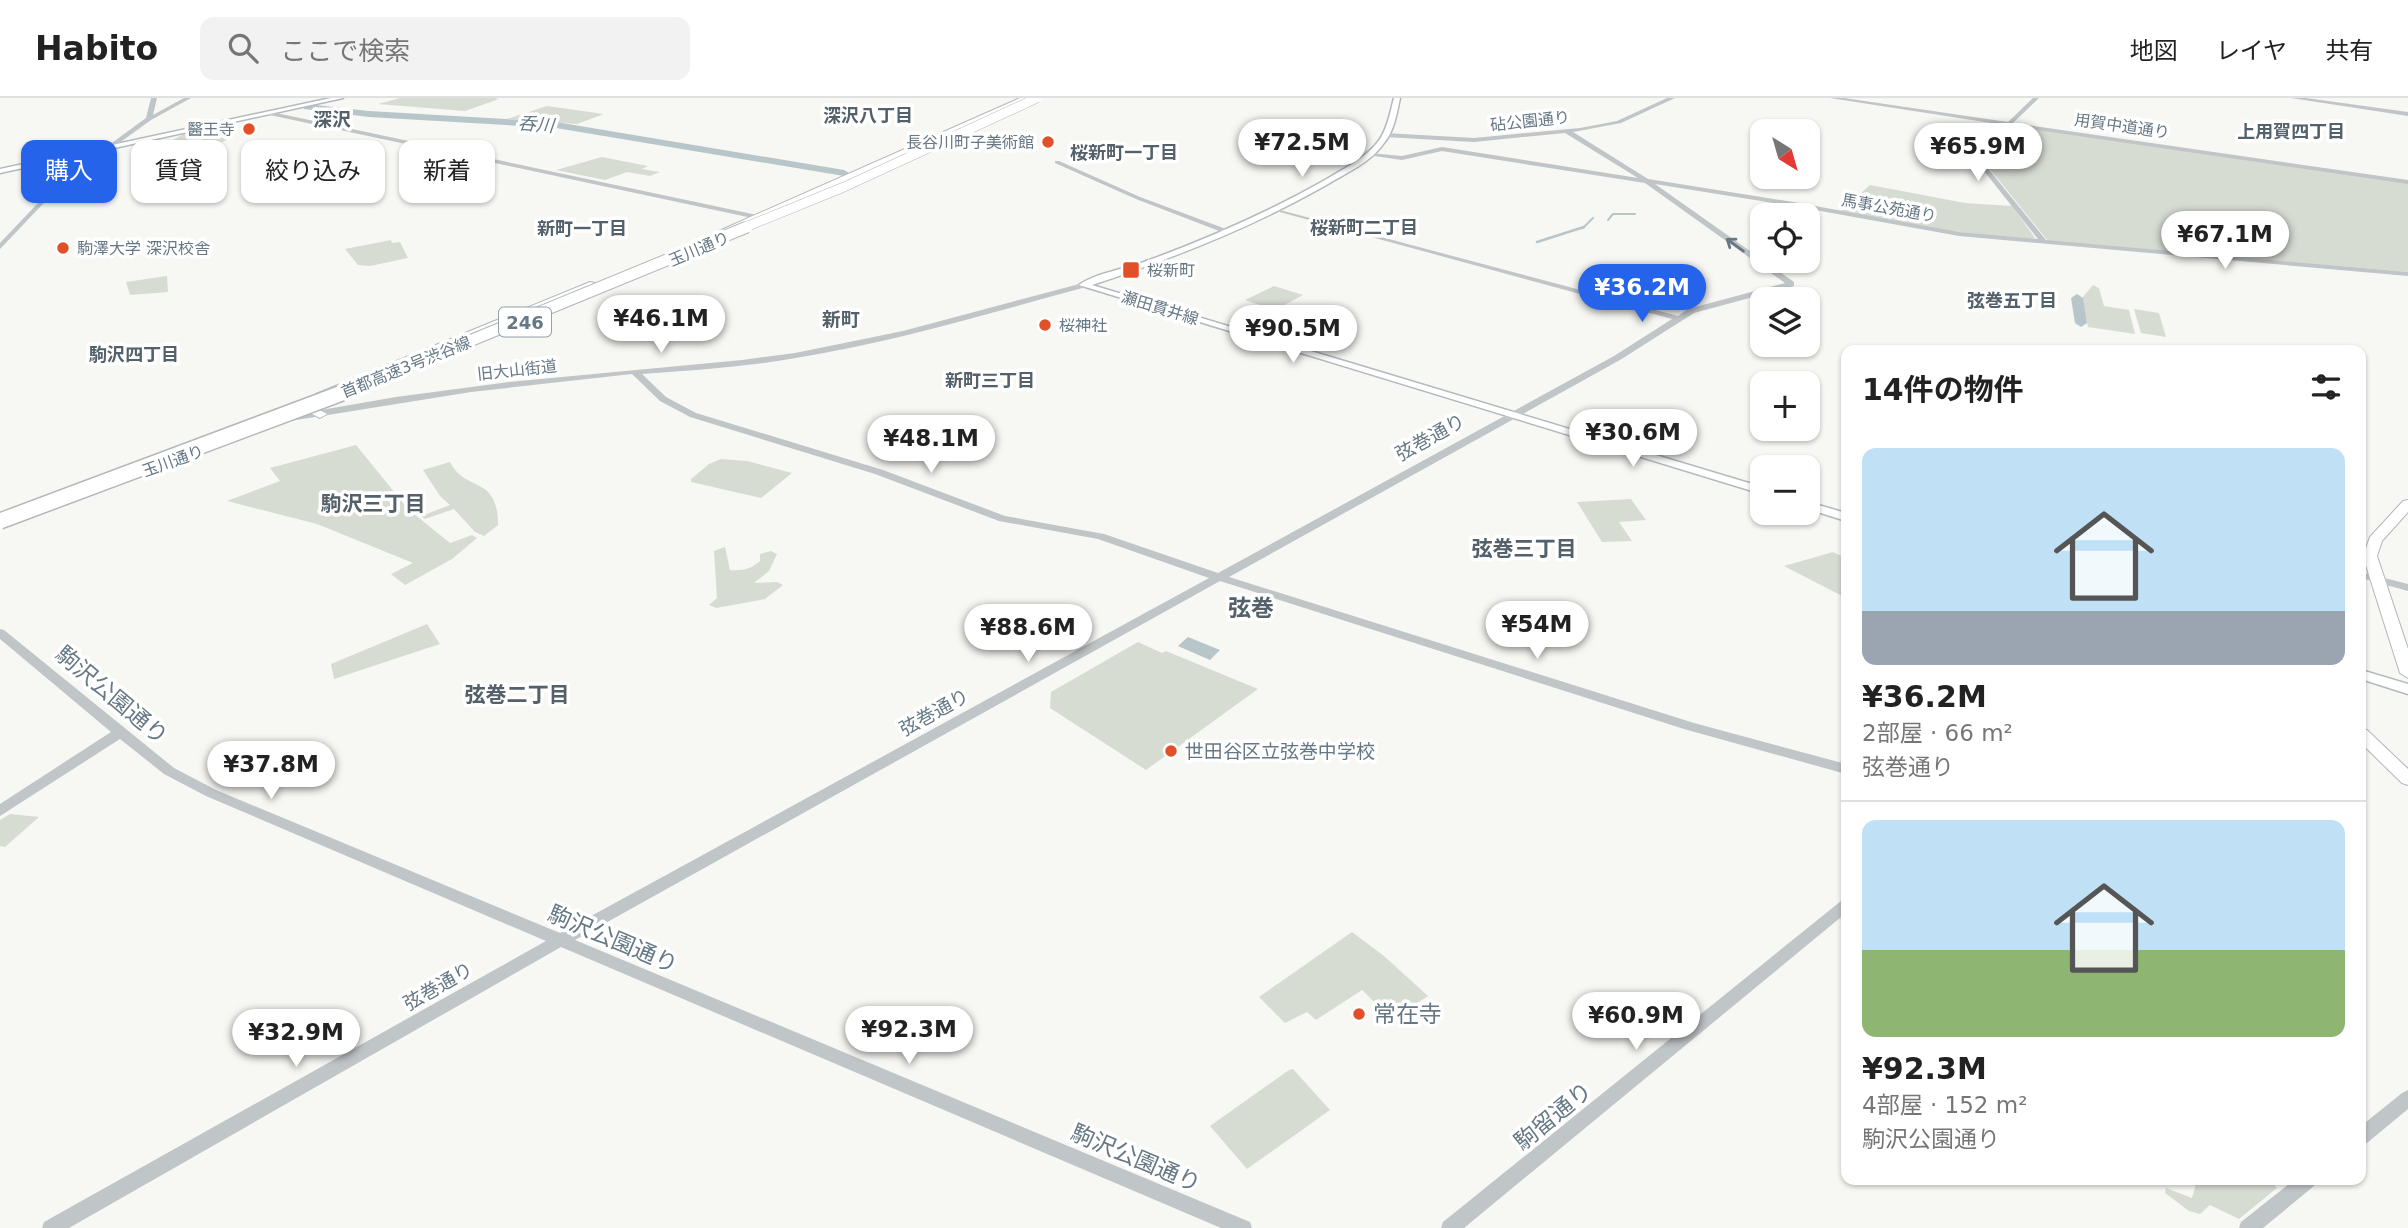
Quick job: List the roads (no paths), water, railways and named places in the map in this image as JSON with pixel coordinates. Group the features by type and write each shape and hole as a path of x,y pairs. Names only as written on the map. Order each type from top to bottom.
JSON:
{"highway":[{"name":"玉川通り","path":"0,519 241,427 757,217 883,164 1028,98"},
{"name":"首都高速3号渋谷線","path":"0,519 334,392 839,186 1028,98"},
{"name":"玉川通り","path":"0,519 316,412 861,182 1039,98"},
{"name":"首都高速3号渋谷線","path":"0,519 339,394 835,191 1039,98"}],"main road":[{"path":"117,144 340,98"},
{"name":"瀬田貫井線","path":"1083,285 1157,261 1278,210 1370,155 1385,135 1397,98"},
{"path":"0,171 21,166"},
{"name":"瀬田貫井線","path":"1083,285 1750,487"},
{"path":"2408,503 2390,520 2372,544 2370,556 2408,673"},
{"path":"1820,509 1841,515"},
{"path":"2366,676 2408,689"},
{"path":"2366,739 2408,779"}],"street":[{"path":"149,119 155,98"},
{"path":"117,143 149,119 188,98"},
{"name":"砧公園通り","path":"1385,135 1465,140 1566,131 1619,122 1672,98"},
{"name":"用賀中道通り","path":"1833,98 2408,182"},
{"path":"2036,98 1975,156 2045,243"},
{"path":"2294,98 2408,114"},
{"path":"267,113 757,217"},
{"name":"弦巻通り","path":"51,1228 559,941 1617,358 1677,318 1691,311 1791,284 1645,180 1566,131"},
{"name":"馬事公苑通り","path":"1370,155 1402,158 1442,149 1645,180 1921,228 2045,243 2408,274"},
{"path":"1057,162 1129,194 1230,232"},
{"path":"0,247 42,203"},
{"path":"1278,210 1677,318"},
{"name":"旧大山街道","path":"316,412 468,389 736,364 842,348 909,334 1083,285"},
{"path":"635,372 663,399 693,415 879,472 1003,519 1100,536 1221,578 1689,726 1841,768"},
{"path":"241,427 295,417"},
{"path":"2366,577 2408,588"},
{"name":"駒沢公園通り","path":"0,633 169,771 211,793 1243,1228"},
{"path":"0,811 121,732"},
{"name":"駒留通り","path":"1450,1228 1841,909"},
{"path":"2366,1133 2408,1098"},
{"path":"2248,1228 2301,1185"}],"waterway":[{"name":"呑川","path":"307,107 369,114 556,125 844,173"},
{"path":"1608,220 1613,214 1635,214"},
{"path":"1584,227 1593,218"},
{"path":"1537,242 1584,227"},
{"path":"2077,298 2081,323"}],"place":[{"name":"醫王寺","path":"249,129"},
{"name":"長谷川町子美術館","path":"1048,142"},
{"name":"駒澤大学 深沢校舎","path":"63,248"},
{"name":"桜新町","path":"1131,270"},
{"name":"桜神社","path":"1045,325"},
{"name":"世田谷区立弦巻中学校","path":"1171,751"},
{"name":"常在寺","path":"1359,1014"}],"district":[{"name":"深沢八丁目","path":"868,115"},
{"name":"深沢","path":"332,119"},
{"name":"上用賀四丁目","path":"2291,131"},
{"name":"桜新町一丁目","path":"1124,152"},
{"name":"桜新町二丁目","path":"1364,227"},
{"name":"新町一丁目","path":"582,228"},
{"name":"弦巻五丁目","path":"2012,300"},
{"name":"新町","path":"841,319"},
{"name":"駒沢四丁目","path":"134,354"},
{"name":"新町三丁目","path":"990,380"},
{"name":"駒沢三丁目","path":"373,504"},
{"name":"弦巻三丁目","path":"1524,549"},
{"name":"弦巻","path":"1251,608"},
{"name":"弦巻二丁目","path":"517,695"}]}
